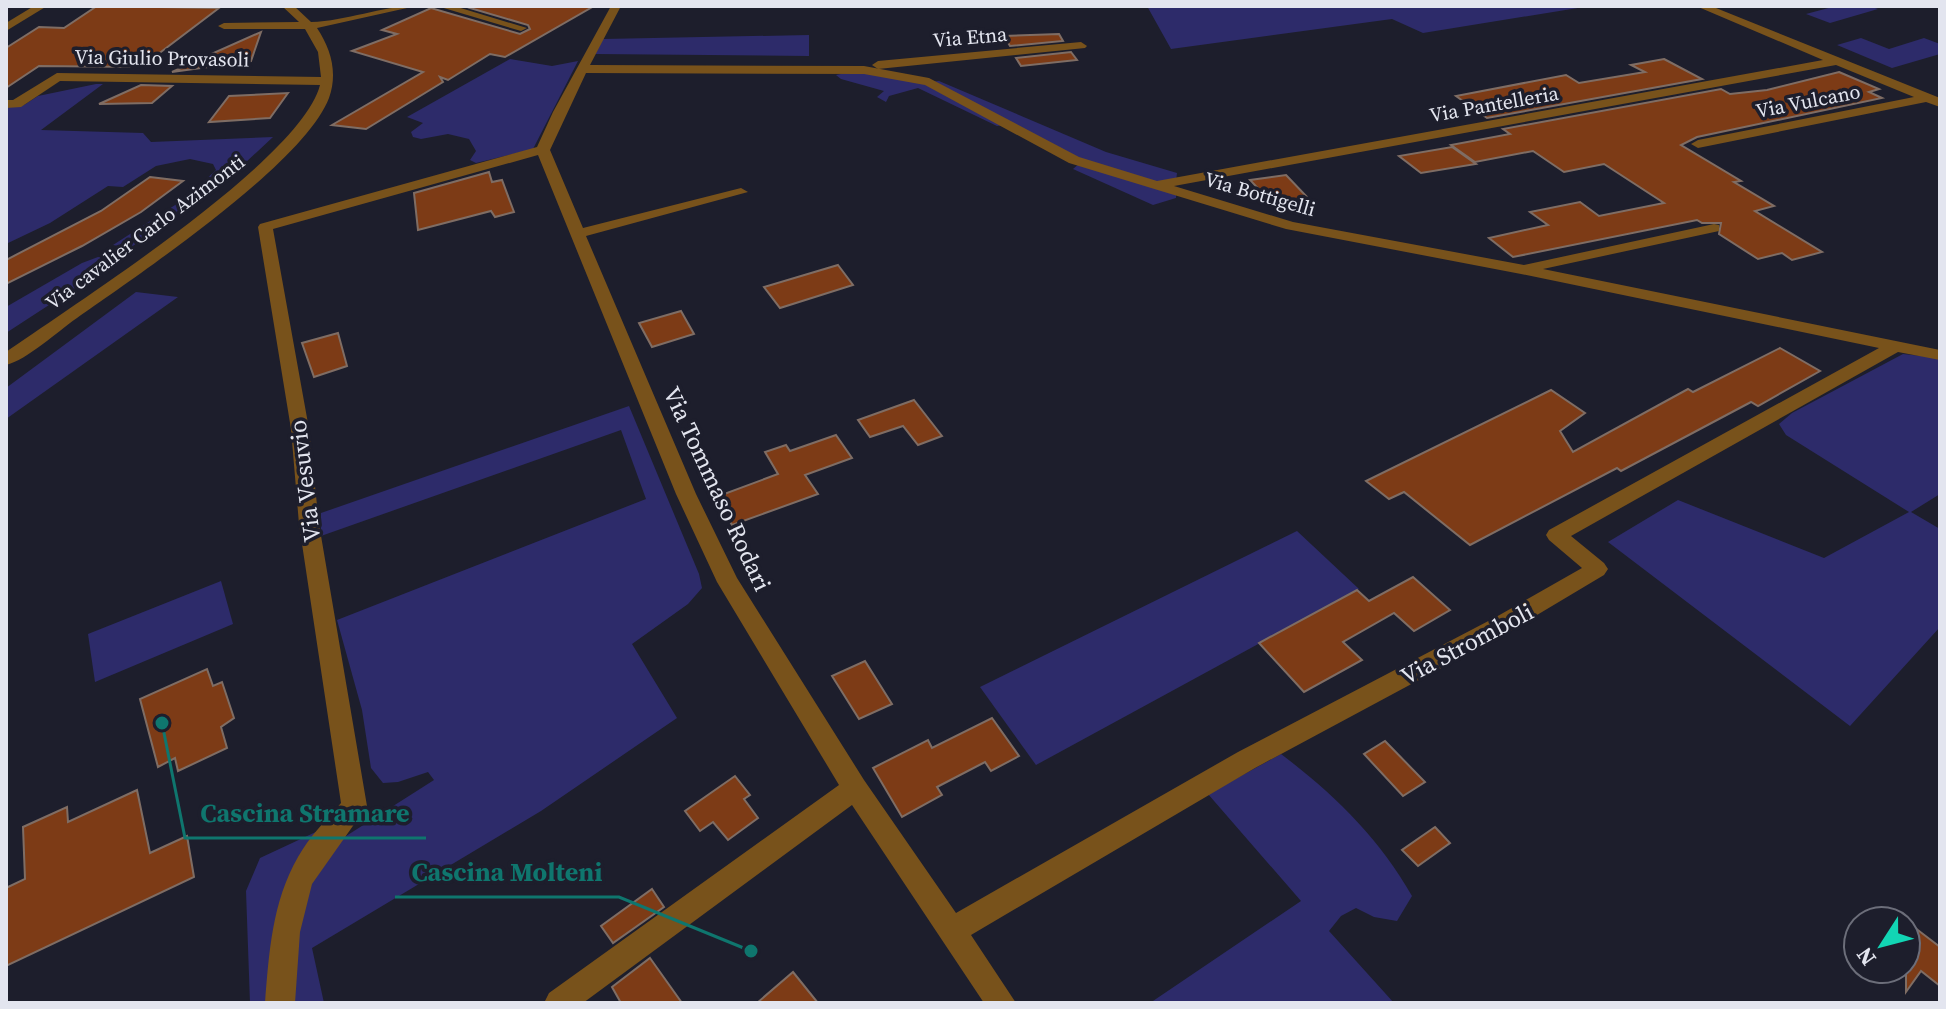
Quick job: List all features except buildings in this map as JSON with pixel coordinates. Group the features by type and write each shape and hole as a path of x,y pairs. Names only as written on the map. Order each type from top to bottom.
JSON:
{"street":[{"path":"6,28 42,6"},
{"path":"287,6 308,21 322,45 327,81"},
{"path":"224,26 308,21 411,6"},
{"path":"442,6 521,28"},
{"path":"543,150 616,6"},
{"path":"1701,6 1934,100"},
{"path":"308,21 315,8"},
{"name":"Via Etna","path":"864,70 882,63 1081,46"},
{"name":"Via Pantelleria","path":"1157,185 1837,61"},
{"name":"Via Bottigelli","path":"582,69 864,70 929,82 1074,160 1291,226 1521,269 1940,355"},
{"name":"Via Giulio Provasoli","path":"6,104 16,104 57,77 327,81"},
{"name":"Via cavalier Carlo Azimonti","path":"6,360 193,225 245,183 308,121 316,110 327,81"},
{"name":"Via Vulcano","path":"1698,144 1934,100"},
{"name":"Via Tommaso Rodari","path":"543,150 686,494 728,582 855,788 1001,1003"},
{"name":"Via Vesuvio","path":"280,1003 284,941 293,898 309,863 354,806 309,524 300,429 265,227 543,150"},
{"path":"578,234 741,192"},
{"path":"1521,269 1714,228"},
{"name":"Via Stromboli","path":"954,930 1333,713 1548,601 1597,569 1556,535 1893,347"},
{"path":"559,1003 855,788"}],"shaded area":[{"path":"1147,6 1590,6 1423,33 1392,19 1171,49"},
{"path":"1836,6 1878,9 1830,23 1806,14"},
{"path":"809,35 809,56 595,54 603,39"},
{"path":"1861,38 1889,49 1924,38 1940,44 1940,54 1892,68 1837,45"},
{"path":"510,59 552,66 578,61 533,149 476,163 470,160 476,151 469,139 448,134 421,139 413,137 411,132 423,123 407,117"},
{"path":"855,71 926,84 1005,125 997,126 918,88 889,96 886,102 877,97 884,91 836,75"},
{"path":"939,81 1106,152 1177,173 1176,181 1157,184 1074,158 929,82"},
{"path":"103,84 41,130 143,133 151,142 273,137 231,176 130,248 113,245 186,198 216,170 213,164 190,159 156,166 123,187 108,186 50,223 6,244 6,106 24,105 38,96"},
{"path":"1080,163 1176,192 1176,198 1153,205 1073,169"},
{"path":"98,257 114,259 115,262 6,333 6,307"},
{"path":"136,292 178,297 6,419 6,388"},
{"path":"1903,354 1940,358 1940,494 1911,512 1940,529 1940,627 1850,726 1608,542 1678,500 1824,558 1909,512 1786,435 1779,424 1792,413"},
{"path":"629,406 699,574 702,588 688,604 632,644 677,718 541,811 312,948 324,1003 250,1003 246,891 260,858 320,830 332,845 434,780 428,772 398,782 383,783 371,768 362,710 337,620 646,499 621,430 321,536 321,513"},
{"path":"1297,531 1359,589 1036,765 980,687"},
{"path":"221,581 233,624 95,682 88,634"},
{"path":"1281,754 1354,818 1385,855 1412,896 1397,921 1374,917 1356,908 1341,916 1329,931 1394,1003 1150,1003 1301,901 1208,794"}],"place":[{"name":"Cascina Stramare","path":"162,723"},
{"name":"Cascina Molteni","path":"751,951"}]}
